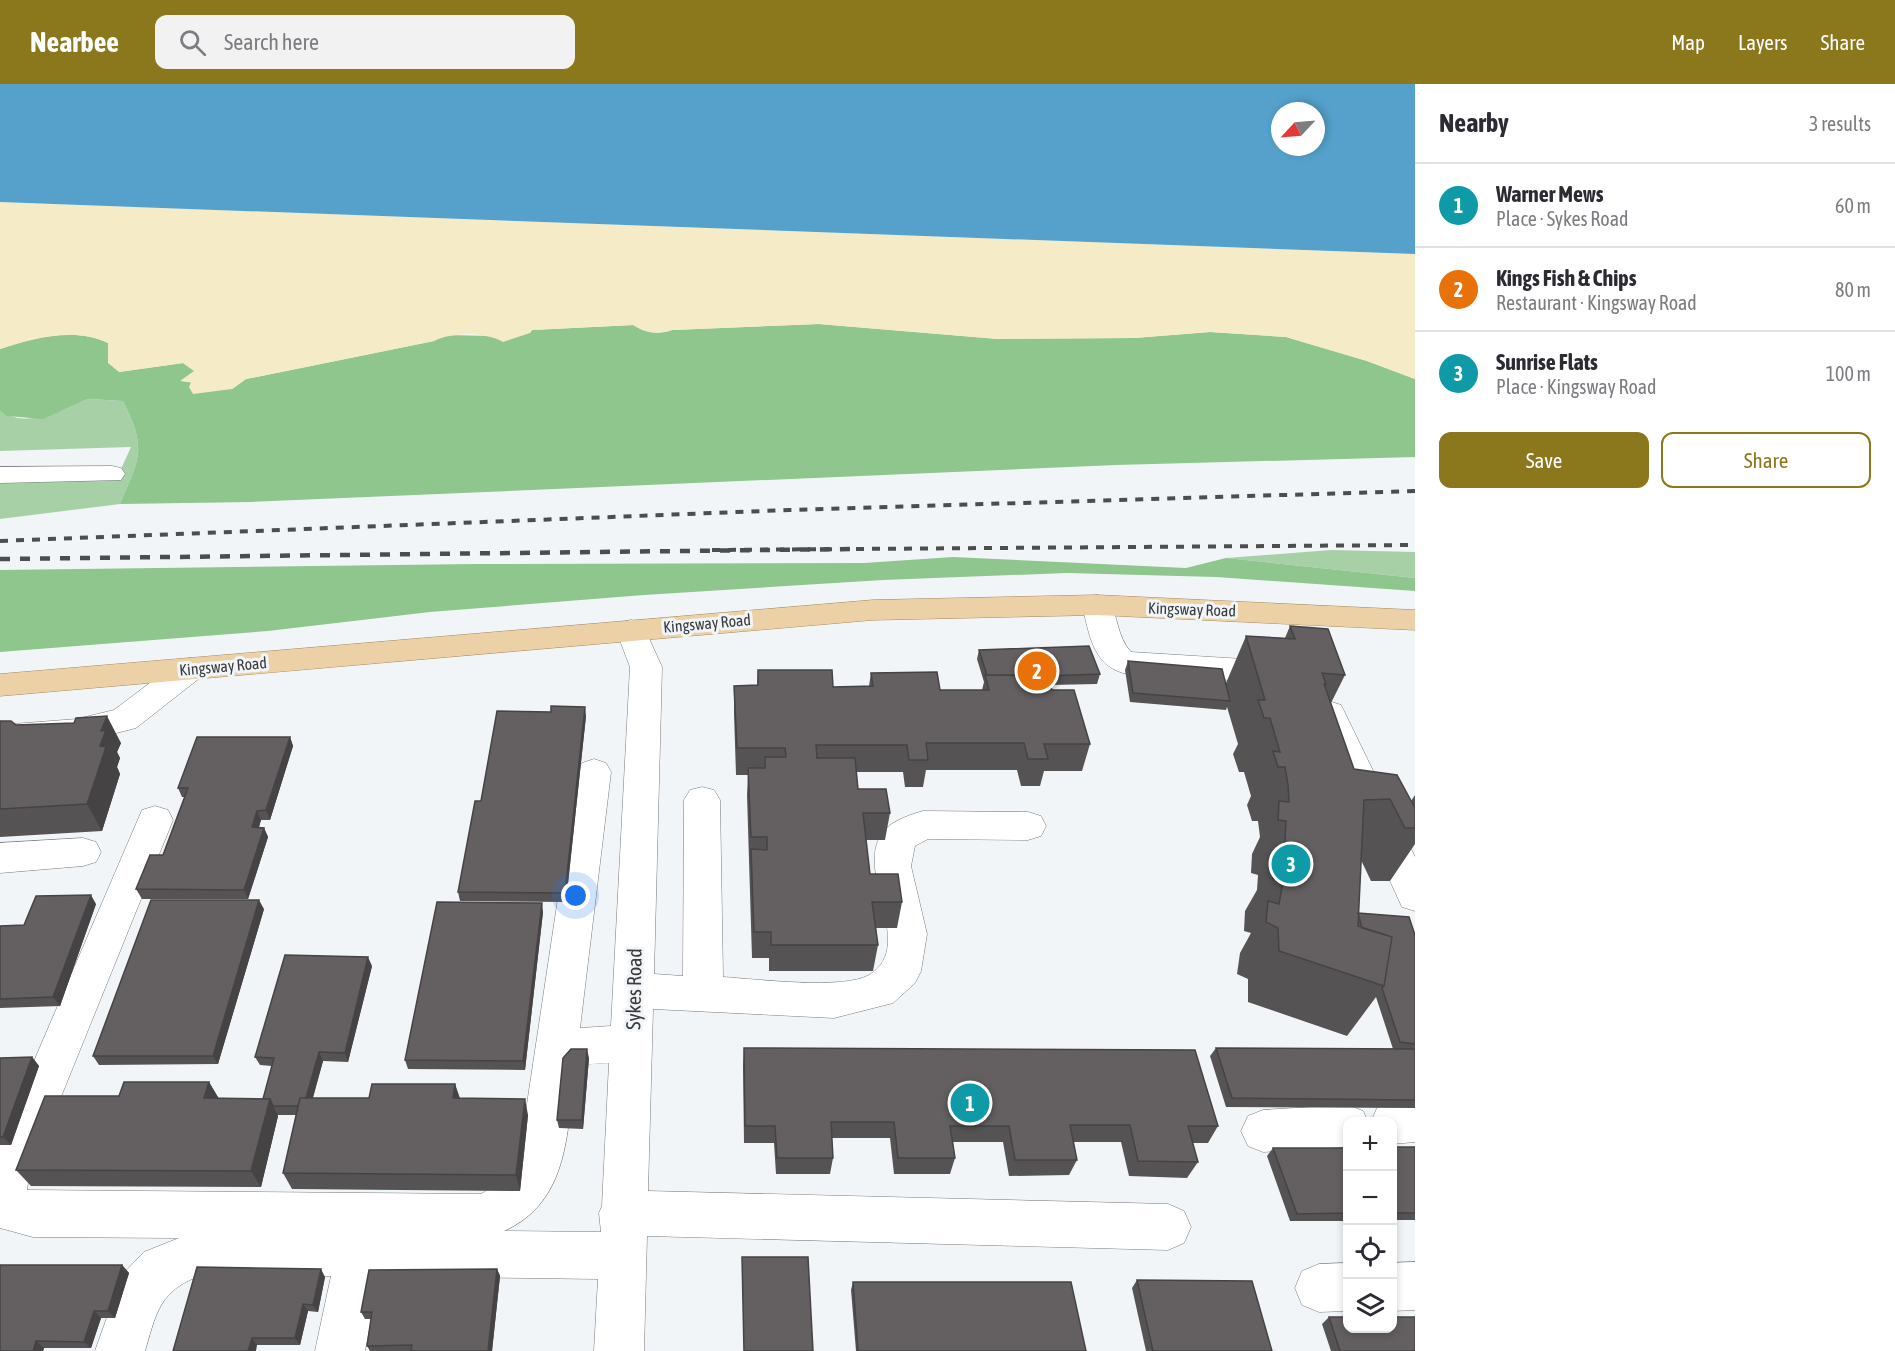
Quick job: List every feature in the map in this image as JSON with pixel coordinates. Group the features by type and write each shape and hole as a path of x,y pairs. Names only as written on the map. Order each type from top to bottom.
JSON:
{"main road":[{"name":"Kingsway Road","path":"0,685 873,610 1096,605 1415,620"}],"street":[{"path":"0,475 112,474"},
{"path":"1096,605 1109,648 1123,662 1278,672 1295,675 1308,684 1334,721 1415,896"},
{"name":"Sykes Road","path":"619,1351 646,667 631,630"},
{"path":"0,737 77,731 124,720 190,669"},
{"path":"155,820 7,1176 3,1195 10,1209 33,1214 482,1217 511,1205 529,1188 541,1161 594,772"},
{"path":"702,800 703,993"},
{"path":"633,991 834,1000 879,990 901,971 909,934 893,866 894,847 902,836 923,825 1028,826"},
{"path":"0,858 83,852"},
{"path":"555,1048 632,1043"},
{"path":"1397,1123 1415,1121"},
{"path":"1263,1131 1343,1126"},
{"path":"120,1351 139,1292 161,1269 192,1256 360,1251 623,1234 1168,1227"},
{"path":"340,1351 360,1251"},
{"path":"1397,1287 1415,1286"}],"green space":[{"path":"819,324 998,339 1134,338 1210,332 1286,337 1367,361 1415,379 1415,457 1116,465 251,502 120,504 138,453 138,442 131,417 123,401 88,399 43,419 7,416 0,411 0,349 54,336 82,336 108,343 119,372 183,363 195,371 182,381 232,389 246,379 434,341 445,335 493,336 530,333 532,330 634,325 657,333 672,330"},
{"path":"88,399 123,401 131,417 138,442 138,453 120,504 0,519 0,482 116,480 131,447 0,451 0,411 11,416 33,418 55,413"},
{"path":"1331,550 1415,552 1415,578 1226,558"},
{"path":"953,557 1186,568 1226,558 1415,578 1415,591 1216,577 1067,573 883,580 644,595 430,612 268,631 0,652 0,570 474,564 864,563"}],"sand":[{"path":"0,202 1415,254 1415,379 1367,361 1286,337 1210,332 1134,338 998,339 819,324 672,330 657,333 642,330 633,325 532,330 530,333 503,342 487,336 469,334 450,336 246,379 232,389 193,394 189,387 191,382 180,381 194,371 183,363 119,372 108,363 108,343 96,338 54,336 0,349"}],"water":[{"path":"0,84 1415,84 1415,254 0,202"}],"building":[{"path":"1290,626 1328,629 1345,675 1322,673 1326,684 1324,684 1354,769 1397,775 1415,808 1415,828 1405,828 1390,799 1364,800 1358,926 1392,937 1384,986 1279,951 1278,928 1266,922 1268,901 1279,904 1283,882 1273,879 1273,858 1284,860 1286,821 1278,820 1279,801 1289,802 1288,785 1285,767 1278,767 1273,751 1280,752 1270,718 1264,718 1258,700 1265,700 1246,636 1295,639"},
{"path":"1089,646 1100,674 987,675 979,650"},
{"path":"1128,661 1222,669 1230,701 1133,693"},
{"path":"758,670 832,670 833,687 873,686 871,673 937,672 940,690 989,690 985,675 1047,675 1052,690 1074,690 1090,744 1044,744 1048,759 1028,759 1024,743 926,743 928,760 909,760 907,745 816,745 817,758 855,758 858,789 886,789 890,813 863,813 870,874 898,874 902,902 872,902 878,945 771,945 771,932 754,932 751,849 767,850 767,837 751,837 748,768 765,768 765,757 786,757 785,748 737,748 734,686 758,685"},
{"path":"551,706 585,707 565,893 458,892 475,801 481,801 497,711 551,712"},
{"path":"107,716 101,731 106,730 100,746 106,747 87,804 0,809 0,721 11,721 16,725 74,723 76,718"},
{"path":"197,737 290,737 266,810 257,811 252,827 264,828 244,890 136,889 150,855 163,855 188,788 178,788"},
{"path":"91,895 53,997 0,999 0,926 24,925 36,896"},
{"path":"151,900 259,900 213,1056 93,1056"},
{"path":"437,902 542,903 523,1061 405,1060"},
{"path":"1358,913 1409,917 1415,935 1415,1044 1400,1042 1382,988 1392,937 1362,928"},
{"path":"285,955 368,957 345,1053 319,1052 306,1098 300,1098 298,1106 273,1106 270,1099 263,1099 274,1058 255,1057"},
{"path":"744,1048 1195,1050 1218,1126 1188,1126 1198,1162 1138,1161 1130,1125 1070,1125 1077,1160 1015,1160 1009,1126 950,1126 955,1158 898,1158 894,1122 831,1122 833,1158 777,1158 775,1126 745,1126"},
{"path":"1216,1048 1415,1049 1415,1100 1232,1098"},
{"path":"571,1049 587,1049 582,1120 557,1120 563,1058"},
{"path":"32,1057 3,1137 0,1137 0,1058"},
{"path":"124,1082 209,1082 204,1098 270,1099 251,1171 16,1170 45,1096 119,1096"},
{"path":"372,1084 455,1084 453,1098 525,1099 516,1175 283,1173 300,1098 369,1098"},
{"path":"1397,1147 1415,1147 1415,1213 1397,1213"},
{"path":"1273,1148 1343,1148 1343,1213 1297,1214"},
{"path":"742,1257 808,1257 813,1351 744,1351"},
{"path":"0,1265 122,1265 108,1311 94,1311 84,1342 36,1341 33,1351 0,1351"},
{"path":"197,1267 321,1269 313,1305 303,1304 295,1338 252,1338 248,1351 173,1351"},
{"path":"497,1269 488,1351 411,1351 412,1345 367,1346 372,1312 361,1312 369,1270"},
{"path":"1137,1280 1252,1281 1272,1351 1153,1351"},
{"path":"853,1282 1071,1282 1086,1351 858,1351"},
{"path":"1329,1317 1343,1317 1343,1333 1397,1333 1397,1317 1415,1317 1415,1351 1340,1351"}],"railway":[{"path":"0,541 789,510 1415,491"},
{"path":"851,549 1415,545"},
{"path":"0,559 851,549"},
{"path":"712,550 851,549"}],"place":[{"name":"Kings Fish & Chips","path":"1037,671"},
{"name":"Sunrise Flats","path":"1291,864"},
{"name":"Warner Mews","path":"970,1103"}]}
